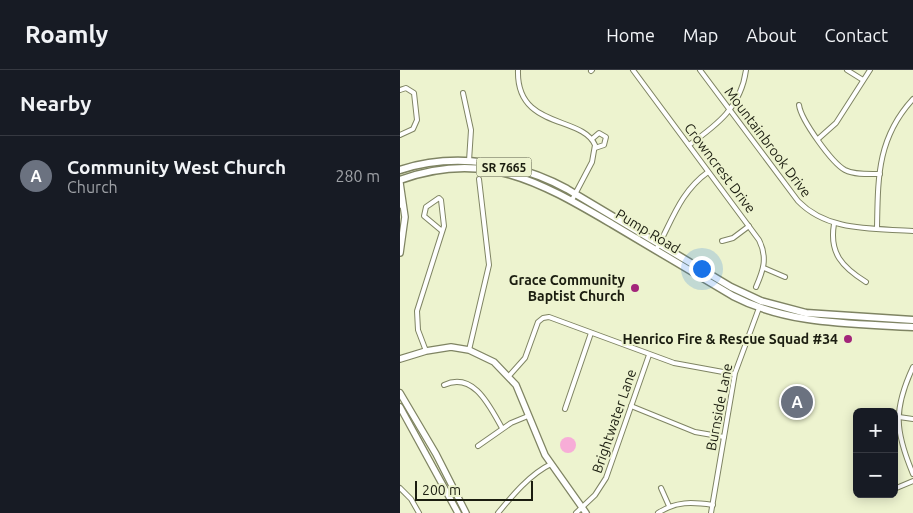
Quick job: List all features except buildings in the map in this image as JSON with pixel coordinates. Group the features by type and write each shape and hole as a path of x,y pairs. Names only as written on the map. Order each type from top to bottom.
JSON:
{"main road":[{"name":"Pump Road","path":"400,170 426,163 469,161 539,176 657,247 733,296 759,308 805,320 913,327"},
{"name":"Pump Road","path":"400,182 442,169 484,170 540,184 574,197"},
{"path":"400,182 405,217 400,253"},
{"name":"Pump Road","path":"657,247 743,293 774,306 819,314 913,320"},
{"path":"400,359 426,350 451,347 469,350 494,362 509,376 518,391 551,464 586,513"},
{"path":"400,393 436,454 466,513"},
{"path":"400,407 458,513"}],"street":[{"path":"518,70 521,92 530,105 541,114 592,139 596,148 589,171 574,197"},
{"name":"Crowncrest Drive","path":"633,70 749,226 762,246 764,268"},
{"name":"Mountainbrook Drive","path":"700,70 798,201 812,214 834,224 913,231"},
{"path":"689,145 719,123 730,111 741,91 746,70"},
{"path":"847,70 863,80"},
{"path":"818,139 836,123 870,70"},
{"path":"400,90 406,88 414,93 417,120 414,129 400,135"},
{"path":"463,93 471,130 469,161"},
{"path":"877,228 880,174 887,137 896,121 913,99"},
{"path":"799,105 802,116 838,164 846,170 880,174"},
{"path":"592,139 599,133 606,137 604,145 596,148"},
{"path":"657,247 683,196 694,183 708,172"},
{"path":"469,350 489,265 480,179"},
{"path":"426,350 418,330 416,311 445,223 442,200 439,198 426,207 424,216 442,231"},
{"path":"834,224 832,240 834,251 849,269 866,282"},
{"path":"722,241 732,238 749,226"},
{"path":"756,287 764,268 785,277"},
{"name":"Burnside Lane","path":"711,513 734,374 759,308"},
{"path":"509,376 523,362 537,324 543,318 555,319 649,355 678,364 734,374"},
{"path":"566,408 592,334"},
{"name":"Brightwater Lane","path":"576,513 603,485 649,355"},
{"path":"913,368 904,389 899,417 900,442 913,474"},
{"path":"444,385 458,381 473,387 484,398 502,428"},
{"path":"631,406 695,432 724,437"},
{"path":"478,446 502,428 528,416"},
{"path":"899,417 913,419"},
{"path":"498,513 518,491 542,469 551,464"},
{"path":"898,488 913,482"},
{"path":"400,488 412,499 419,513"},
{"path":"661,488 669,506"},
{"path":"658,513 669,506 685,502 713,505"}],"shaded area":[{"path":"565,437 571,437 576,442 574,451 565,453 560,448 560,442"}],"place":[{"name":"Grace Community Baptist Church","path":"635,288"},
{"name":"Henrico Fire & Rescue Squad #34","path":"848,339"},
{"name":"Community West Church","path":"797,402"}]}
